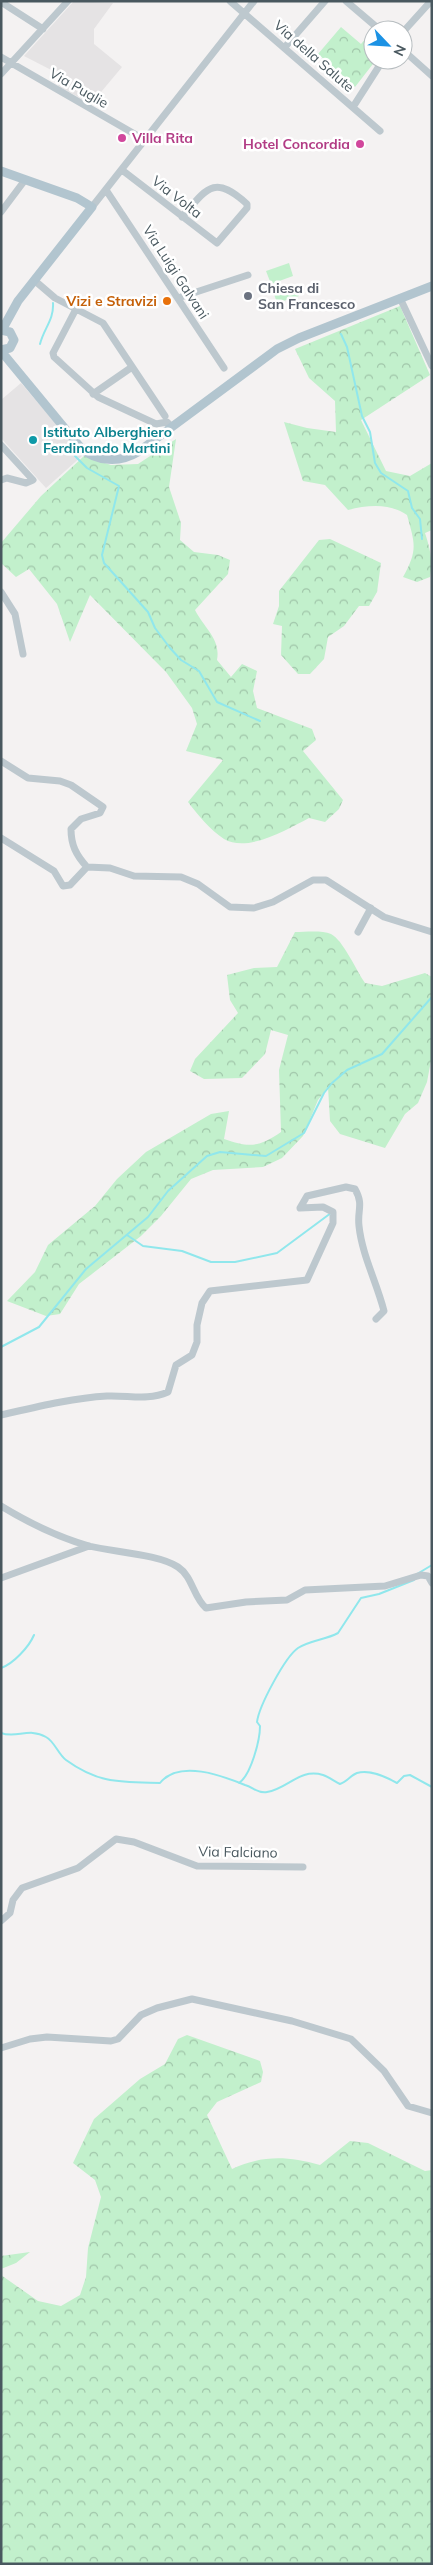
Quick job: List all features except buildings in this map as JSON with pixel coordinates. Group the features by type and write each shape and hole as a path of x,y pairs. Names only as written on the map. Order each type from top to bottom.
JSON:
{"main road":[{"path":"1,171 77,198 92,207 18,301 1,330 12,334"},
{"path":"1,351 77,445 91,455 111,460 130,457 277,349 299,338 432,286"},
{"path":"14,365 11,320 18,301"},
{"path":"1,351 7,350 13,345"}],"street":[{"path":"1,74 68,1"},
{"name":"Via della Salute","path":"230,1 380,131"},
{"path":"92,207 254,1"},
{"path":"284,48 325,1"},
{"path":"346,1 368,20"},
{"path":"413,21 431,1"},
{"path":"1,2 43,29"},
{"name":"Via Puglie","path":"1,57 145,140"},
{"path":"413,59 432,76"},
{"path":"354,107 377,70"},
{"name":"Via Volta","path":"122,170 217,243 247,208 247,204 232,190 219,187 211,188 202,194 182,216"},
{"path":"1,212 25,180"},
{"name":"Via Luigi Galvani","path":"106,190 224,368"},
{"path":"178,298 248,274"},
{"path":"34,280 54,298 100,320 165,416"},
{"path":"400,298 432,366"},
{"path":"76,309 53,355 93,394 156,424 166,421 172,427"},
{"path":"93,394 132,367"},
{"path":"1,445 33,480 26,484 7,478 1,480"},
{"path":"1,592 16,614 24,654"},
{"path":"1,761 28,778 60,781 71,785 103,807 100,813 81,819 71,829 71,841 77,857 87,868"},
{"path":"1,838 54,871 63,886 70,885 87,868 110,868 134,876 181,877 198,884 230,907 254,908 273,902 313,880 326,880 384,917 432,932"},
{"path":"358,932 371,908"},
{"path":"1,1415 77,1399 109,1396 156,1397 168,1392 176,1365 192,1354 197,1342 197,1326 202,1303 210,1291 307,1280 333,1223 333,1212 323,1207 300,1208 306,1196 346,1187 355,1189 362,1200 358,1221 360,1236 384,1311 376,1319"},
{"path":"1,1506 30,1523 64,1538 90,1546 174,1565 188,1578 198,1602 206,1608 243,1602 286,1600 305,1590 385,1586 416,1577 428,1576 432,1583"},
{"path":"64,1538 67,1548 64,1556"},
{"path":"1,1578 90,1546"},
{"name":"Via Falciano","path":"1,1921 10,1913 13,1900 22,1888 78,1868 116,1839 134,1842 197,1866 302,1867"},
{"path":"1,2048 47,2037 111,2041 118,2039 141,2015 157,2008 192,1999 292,2021 351,2039 384,2071 408,2106 432,2113"}],"shaded area":[{"path":"74,1 113,3 94,29 94,44 122,67 91,104 58,86 59,74 24,56"},
{"path":"21,383 83,455 46,488 1,438 1,400"}],"green space":[{"path":"341,27 361,44 363,42 363,70 368,70 355,87 318,54"},
{"path":"289,263 293,276 271,284 266,271"},
{"path":"295,285 299,296 277,303 273,291"},
{"path":"400,306 430,375 361,420 386,471 410,476 432,463 432,530 425,533 430,555 431,571 430,577 417,582 403,577 411,560 414,547 407,515 393,508 379,506 348,510 325,485 303,481 284,422 307,428 336,432 335,401 309,378 295,349"},
{"path":"176,439 169,487 181,523 180,540 194,552 218,555 230,560 228,574 195,610 217,646 217,660 231,677 242,664 257,671 253,691 257,708 312,729 316,740 303,751 343,800 339,809 325,822 309,818 268,838 256,841 234,843 224,839 205,822 188,802 223,760 186,751 197,724 192,708 166,672 90,595 70,642 57,604 29,569 16,577 1,563 1,543 41,496 84,456 111,465 138,464"},
{"path":"330,539 381,563 377,592 369,606 359,606 344,626 328,637 324,659 310,674 298,674 281,655 282,626 273,624 279,606 279,591 319,540"},
{"path":"295,932 323,932 336,937 365,983 382,986 425,973 432,977 432,1055 427,1082 418,1103 405,1114 385,1148 340,1134 330,1121 328,1087 318,1100 303,1136 282,1158 263,1167 213,1170 191,1179 161,1216 141,1236 79,1284 60,1314 46,1316 7,1301 35,1272 48,1245 95,1206 117,1179 146,1152 211,1114 229,1111 224,1139 248,1145 266,1141 281,1132 279,1070 288,1035 271,1030 265,1054 242,1078 204,1079 190,1071 195,1059 238,1013 230,1000 227,975 254,968 277,967"},
{"path":"187,2035 260,2061 263,2072 261,2082 217,2102 207,2115 232,2169 254,2161 275,2158 320,2165 350,2141 368,2143 425,2171 432,2170 432,2564 1,2564 1,2275 38,2301 61,2306 80,2295 86,2277 88,2248 101,2197 95,2180 73,2163 94,2119 140,2079 165,2064 178,2039"},
{"path":"30,2252 16,2263 1,2269 1,2256"}],"waterway":[{"path":"40,344 52,314 53,303"},
{"path":"341,334 347,347 362,416 370,432 375,463 381,473 408,491 412,508 420,519 422,539"},
{"path":"75,456 87,468 119,486 102,555 104,563 148,612 155,628 170,648 181,660 199,671 217,702 260,721"},
{"path":"1,1347 39,1327 86,1269 148,1217 168,1191 207,1156 220,1152 266,1156 304,1133 324,1093 332,1083 347,1070 382,1054 431,998"},
{"path":"127,1235 143,1246 182,1251 211,1262 235,1262 277,1253 331,1213"},
{"path":"417,1574 432,1565"},
{"path":"239,1783 247,1773 257,1748 260,1732 260,1726 257,1722 262,1705 286,1661 303,1645 338,1633 361,1598 379,1594 414,1580"},
{"path":"1,1668 11,1663 28,1645 34,1635"},
{"path":"1,1733 12,1735 40,1734 49,1739 63,1757 78,1768 100,1778 122,1782 160,1783 168,1776 178,1772 189,1771 213,1774 264,1792 274,1790 307,1774 323,1775 340,1784 357,1773 367,1772 383,1776 397,1783 404,1776 410,1775 432,1787"}],"place":[{"name":"Villa Rita","path":"122,138"},
{"name":"Hotel Concordia","path":"360,144"},
{"name":"Chiesa di San Francesco","path":"248,296"},
{"name":"Vizi e Stravizi","path":"167,301"},
{"name":"Istituto Alberghiero Ferdinando Martini","path":"33,440"}]}
